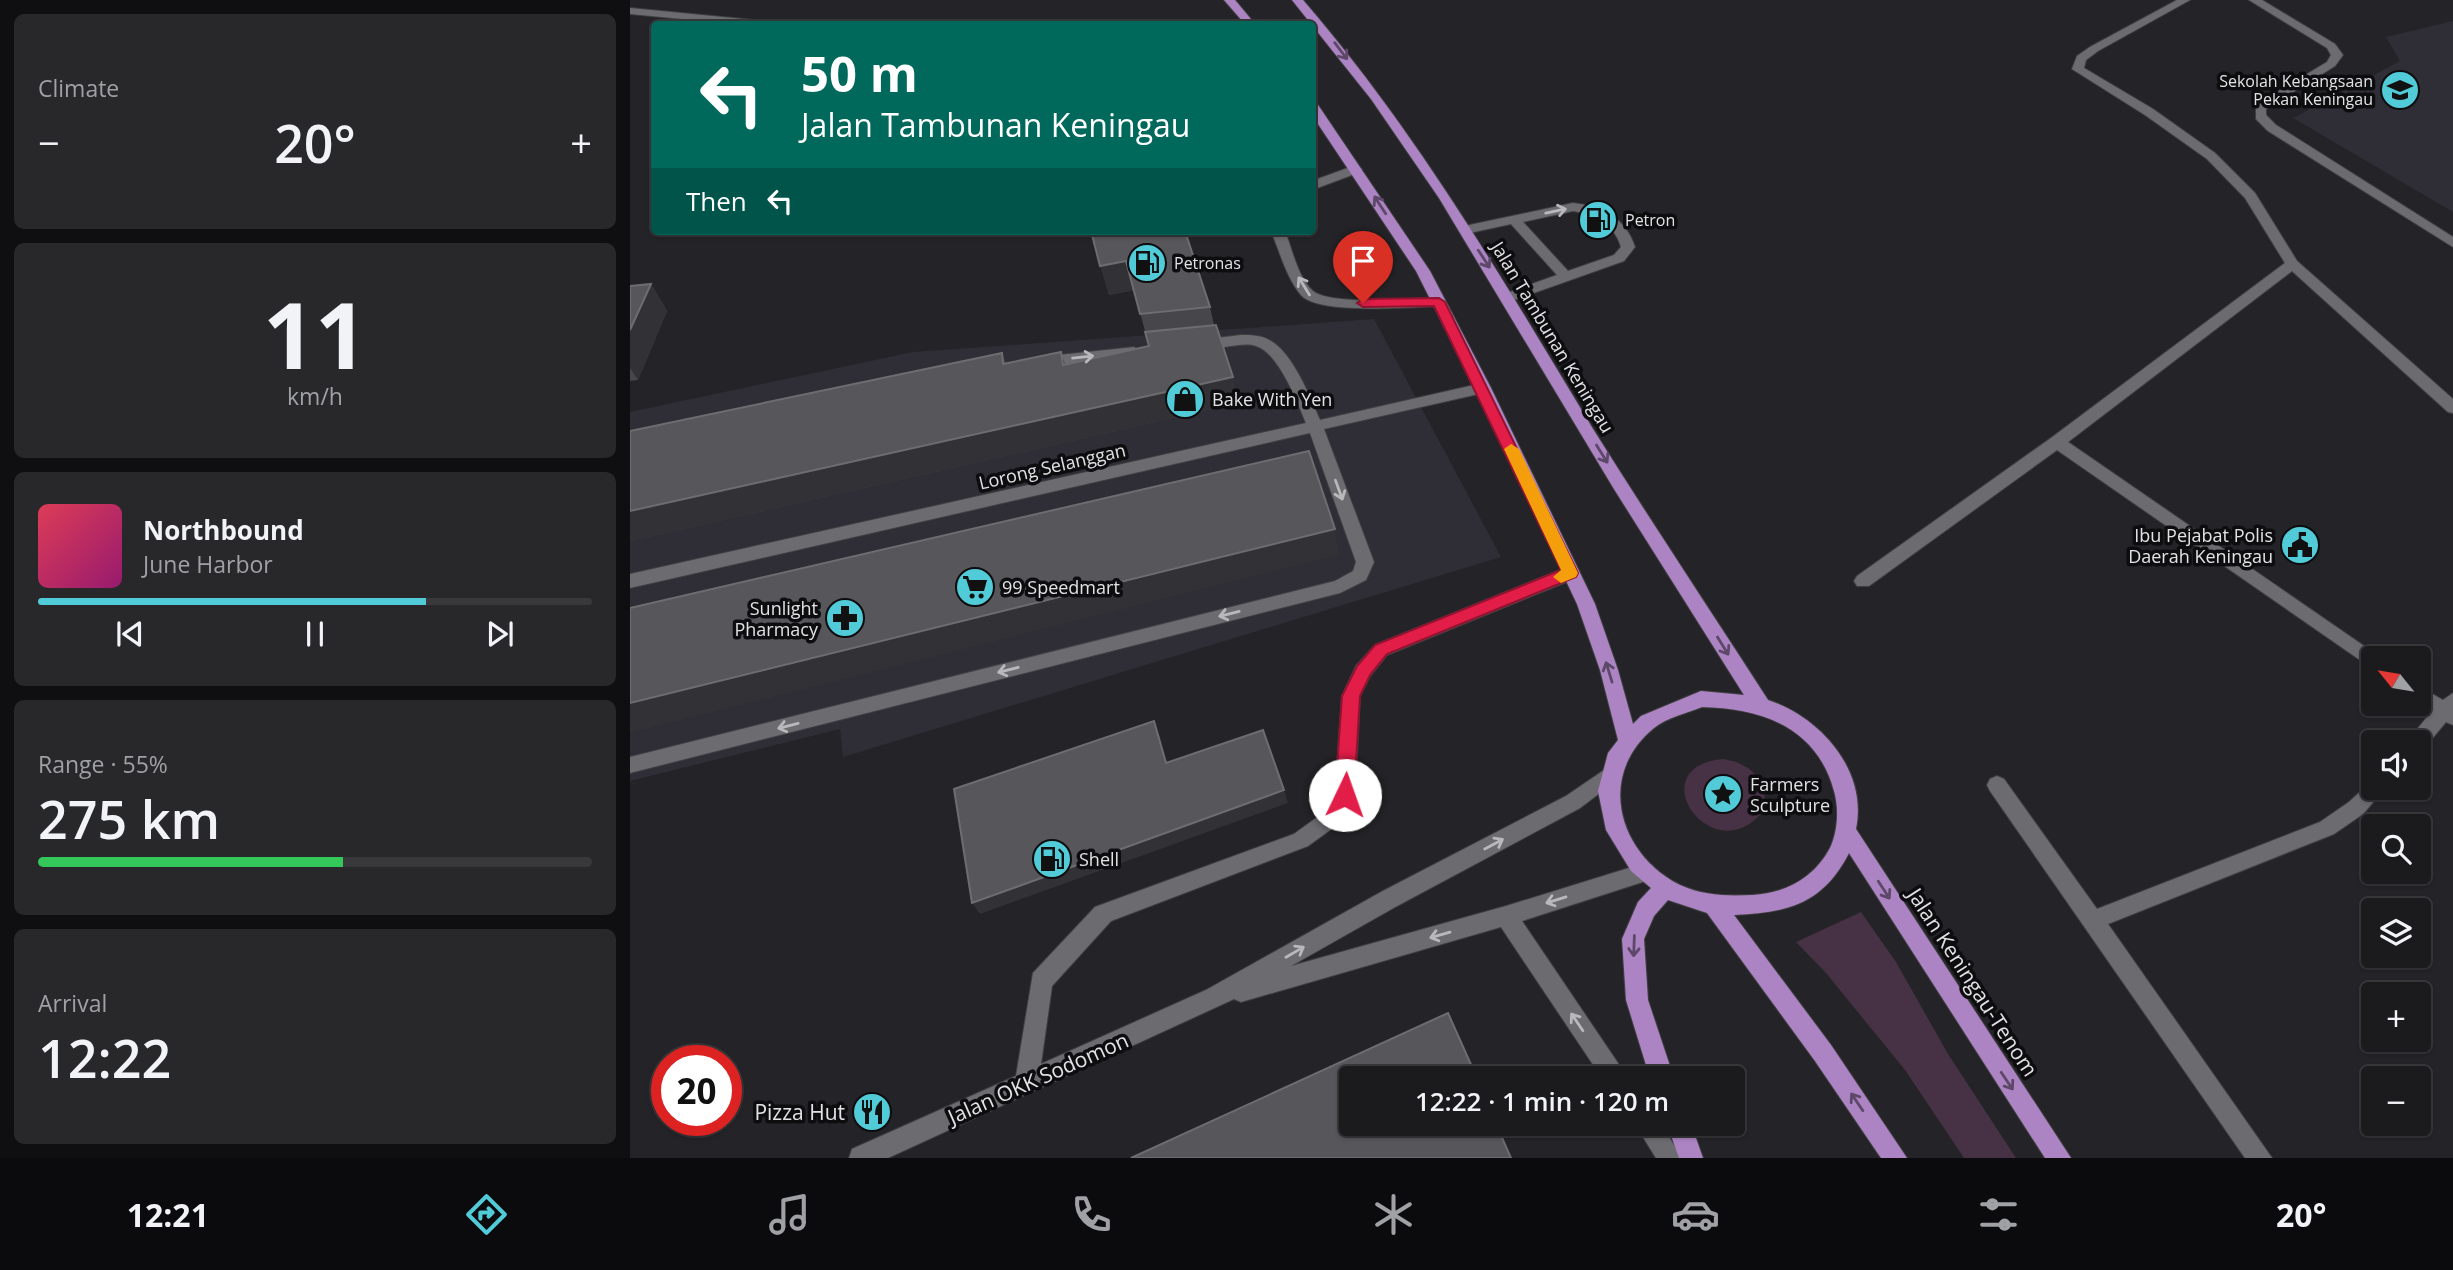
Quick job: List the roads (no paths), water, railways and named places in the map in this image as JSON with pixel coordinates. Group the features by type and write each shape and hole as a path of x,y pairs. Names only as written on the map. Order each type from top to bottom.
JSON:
{"main road":[{"path":"1229,0 1247,21"},
{"name":"Jalan Tambunan Keningau","path":"1297,0 1316,21"},
{"name":"Jalan Tambunan Keningau","path":"1316,22 1401,130 1509,297 1576,412 1761,706"},
{"path":"1316,111 1423,271 1483,388 1587,604 1627,738"},
{"path":"1701,699 1731,699 1761,706 1794,720 1820,742 1839,770 1849,801 1847,833 1835,860 1814,884 1784,900 1751,908 1714,906 1665,888 1645,872 1620,842 1608,808 1610,774 1616,755 1627,738 1647,720 1673,706 1701,699"},
{"name":"Jalan Keningau-Tenom","path":"1847,833 2059,1158"},
{"path":"1658,1066 1637,1000 1633,939 1646,909 1665,888"},
{"path":"1714,906 1823,1053 1895,1158"},
{"path":"1683,1136 1691,1158"}],"street":[{"path":"2185,0 2094,49 2081,58 2078,69 2149,112 2211,156 2250,196 2292,264 2453,408"},
{"path":"2254,0 2331,46 2337,55 2331,64 2260,108 2260,116 2272,128 2453,243"},
{"path":"630,11 733,21"},
{"path":"1316,184 1356,169"},
{"path":"1465,230 1573,207 1589,208 1602,214 1626,236 1628,247 1619,258 1509,297"},
{"path":"1514,219 1566,277"},
{"path":"1280,235 1303,288 1310,297 1338,303 1439,302"},
{"path":"1863,581 2057,442 2292,264"},
{"path":"630,765 1340,586 1360,575 1365,562 1315,426 1280,354 1264,342 1243,341 1189,346"},
{"path":"1025,363 1148,351"},
{"name":"Lorong Selanggan","path":"630,582 1483,388"},
{"path":"2057,442 2361,654"},
{"path":"1027,1083 1041,981 1103,914 1301,839 1330,819 1345,795 1351,696 1363,671 1381,650 1570,573"},
{"path":"2429,730 2450,710 2431,700"},
{"path":"1214,998 1388,899 1573,802 1610,774"},
{"path":"1997,785 2260,1158"},
{"path":"2091,921 2327,828 2364,800"},
{"path":"1214,998 1506,916 1645,872"},
{"path":"1506,916 1608,1066"},
{"name":"Jalan OKK Sodomon","path":"861,1158 1214,998"},
{"path":"1655,1136 1670,1158"}],"place":[{"name":"Sekolah Kebangsaan Pekan Keningau","path":"2400,90"},
{"name":"Petron","path":"1598,220"},
{"name":"Petronas","path":"1147,263"},
{"name":"Bake With Yen","path":"1185,399"},
{"name":"Ibu Pejabat Polis Daerah Keningau","path":"2300,545"},
{"name":"99 Speedmart","path":"975,587"},
{"name":"Sunlight Pharmacy","path":"845,618"},
{"name":"Farmers Sculpture","path":"1723,794"},
{"name":"Shell","path":"1052,859"},
{"name":"Pizza Hut","path":"872,1112"}]}
